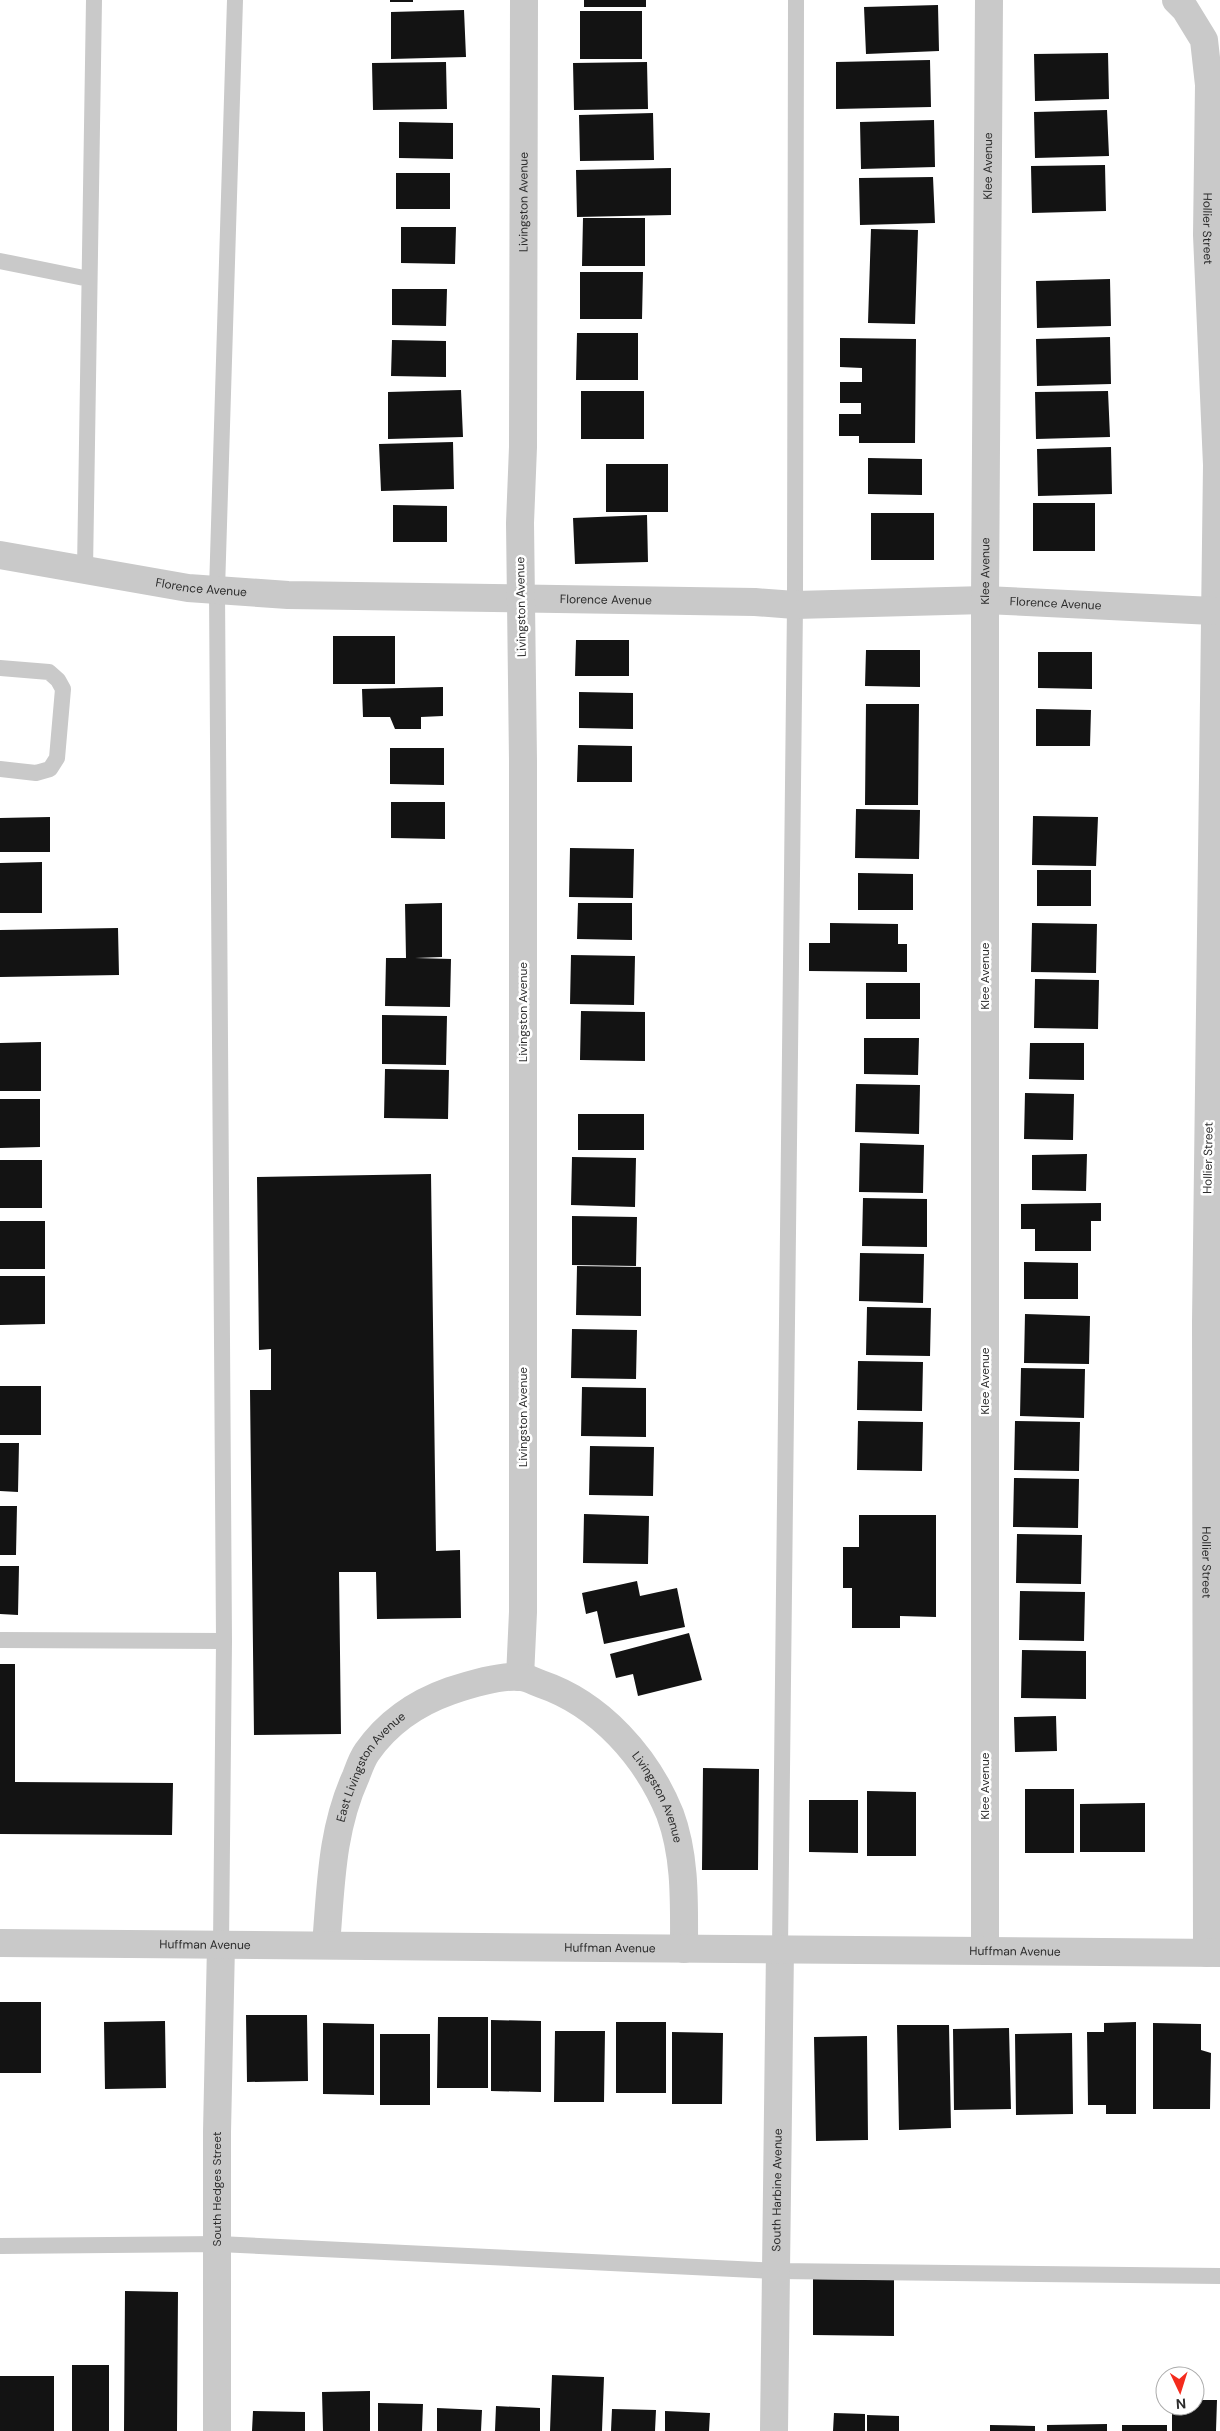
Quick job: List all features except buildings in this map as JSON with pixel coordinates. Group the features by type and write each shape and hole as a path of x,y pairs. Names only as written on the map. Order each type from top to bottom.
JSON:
{"street":[{"name":"Livingston Avenue","path":"524,0 521,600 523,1612 520,1677 559,1690 594,1711 623,1739 650,1778 670,1814 681,1856 684,1949"},
{"name":"Klee Avenue","path":"985,1951 985,600 989,0"},
{"name":"Hollier Street","path":"1180,4 1204,40 1209,85 1207,235 1217,464 1214,611 1213,1953"},
{"name":"Florence Avenue","path":"0,555 188,588 288,595 521,600 755,602 795,605 985,600 1214,611"},
{"name":"East Livingston Avenue","path":"326,1945 333,1848 344,1801 366,1753 392,1722 426,1699 474,1683 520,1677"},
{"name":"Huffman Avenue","path":"0,1943 1213,1953"},
{"name":"South Hedges Street","path":"218,2431 217,2132 221,1945"},
{"name":"South Harbine Avenue","path":"774,2431 780,1949"}],"lane":[{"path":"85,570 94,0"},
{"path":"221,1945 224,1640 217,590 235,0"},
{"path":"780,1949 795,605 796,0"},
{"path":"0,261 89,279"},
{"path":"0,668 49,672 58,680 63,688 57,758 50,768 36,773 0,769"},
{"path":"0,1640 224,1640"},
{"path":"0,2246 218,2244 777,2271 1220,2276"}]}
